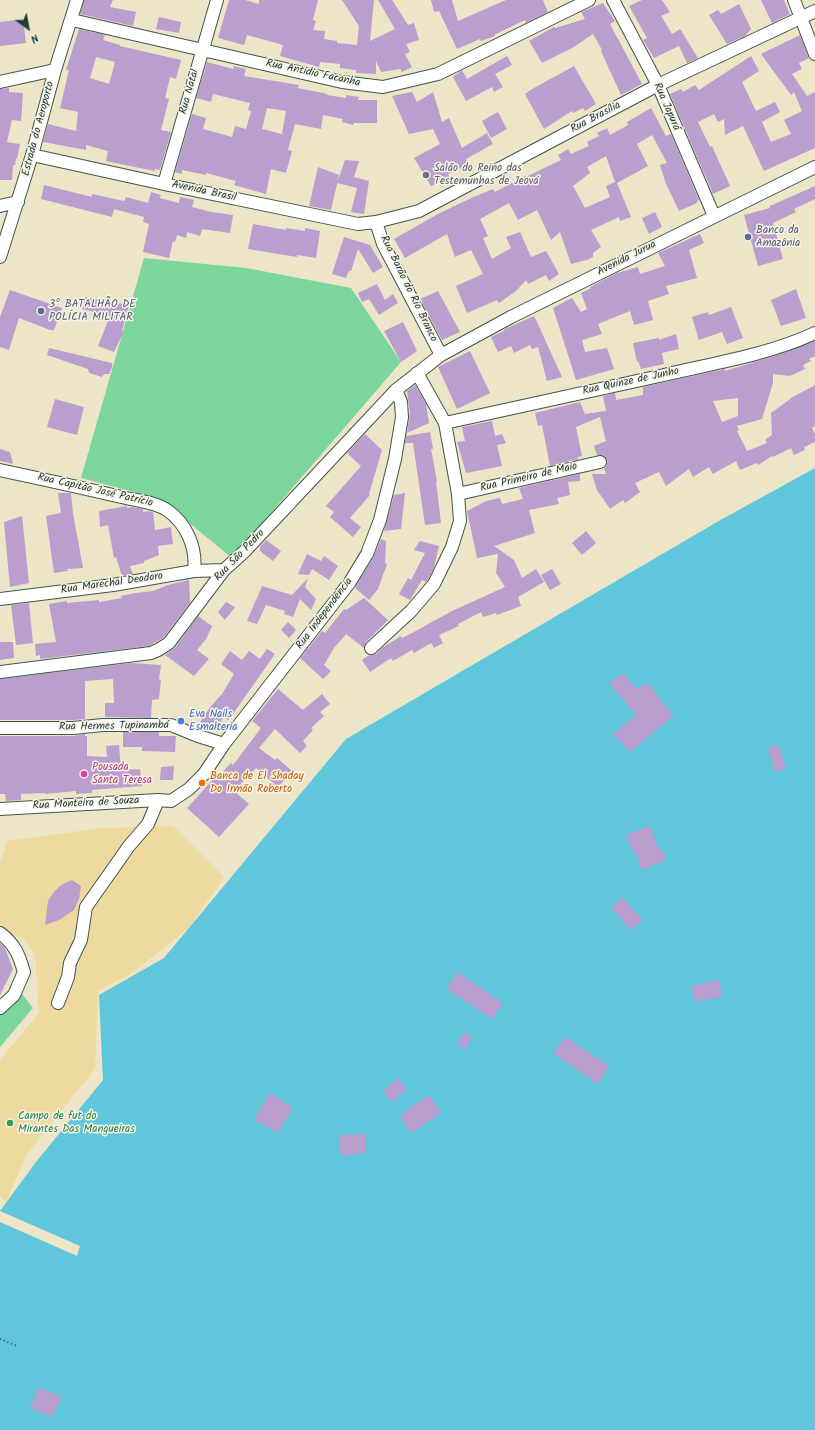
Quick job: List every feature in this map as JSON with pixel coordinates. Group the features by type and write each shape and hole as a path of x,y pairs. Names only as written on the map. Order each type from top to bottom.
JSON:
{"street":[{"name":"Estrada do Aeroporto","path":"0,257 18,202 55,70 72,20 77,0"},
{"name":"Rua Natal","path":"164,184 217,0"},
{"name":"Rua Antidio Facanha","path":"72,20 342,82 383,86 438,74 589,0"},
{"name":"Rua Japurá","path":"613,0 658,85 714,216"},
{"path":"794,0 815,54"},
{"name":"Rua Brasília","path":"376,222 419,211 658,85 815,11"},
{"path":"0,82 55,70"},
{"name":"Avenida Brasil","path":"32,155 358,224 376,222"},
{"name":"Avenida Jurua","path":"441,354 511,317 815,166"},
{"path":"0,206 18,202"},
{"name":"Rua Barão do Rio Branco","path":"376,222 383,244 441,354"},
{"name":"Rua Quinze de Junho","path":"445,423 724,361 777,348 796,342 815,333"},
{"name":"Rua São Pedro","path":"0,672 151,653 169,644 224,570 245,551 396,390 441,354"},
{"path":"370,648 410,611 434,584 452,547 460,521 458,494 445,423 417,372"},
{"name":"Rua Independência","path":"171,800 189,789 204,774 224,744 350,582 367,554 380,520 395,459 402,417 401,402 396,390"},
{"name":"Rua Primeiro de Maio","path":"458,494 600,462"},
{"name":"Rua Capitão José Patrício","path":"0,470 156,505 165,509 181,522 186,531 194,551 194,571"},
{"name":"Rua Marechal Deodoro","path":"0,602 194,571 224,570"},
{"name":"Rua Hermes Tupinambá","path":"0,728 73,728 103,725 171,725 198,736 224,744"},
{"path":"58,1002 68,977 70,963 80,940 86,907 129,846 148,824 158,800"},
{"name":"Rua Monteiro de Souza","path":"0,809 171,800"},
{"path":"0,932 18,952 24,972 14,995 0,1008"}],"path":[{"path":"0,1339 17,1346"}],"green space":[{"path":"144,258 246,268 351,288 401,362 232,558 160,499 81,478"},
{"path":"19,990 33,1008 0,1047 0,1009"}],"sand":[{"path":"173,826 224,877 189,928 132,973 98,991 95,1069 27,1154 6,1202 0,1197 0,1060 39,1013 35,954 24,940 0,929 0,864 7,841 102,828"}],"water":[{"path":"815,468 815,1430 0,1430 0,1211 36,1162 103,1080 99,995 164,958 346,739 717,522"}],"pier":[{"path":"0,1211 80,1246 77,1256 0,1222"}],"building":[{"path":"84,0 113,0 110,7 136,12 133,26 80,14"},
{"path":"229,0 245,0 259,4 259,0 318,0 313,20 316,21 313,30 325,31 324,39 337,41 337,43 357,45 359,26 342,0 374,0 370,41 395,29 378,0 392,0 408,25 414,23 419,40 406,44 410,52 405,54 412,67 402,72 400,69 381,72 376,61 376,74 356,73 356,70 340,68 340,64 320,62 319,67 280,56 283,45 247,35 244,45 218,38"},
{"path":"431,0 452,0 458,21 506,0 543,0 548,12 526,23 525,20 494,35 495,36 481,41 480,39 457,49 439,11 434,12"},
{"path":"642,0 662,0 670,12 661,16 672,34 680,29 698,58 687,63 679,46 654,58 643,40 647,38 629,6"},
{"path":"761,0 784,0 790,14 772,23"},
{"path":"603,3 615,21 610,24 642,84 621,95 601,51 602,50 593,34 574,47 542,63 529,41 554,27 555,28 585,19 581,12"},
{"path":"739,4 751,29 745,36 727,44 709,15 718,10 721,14"},
{"path":"159,17 181,22 179,33 156,29"},
{"path":"23,19 26,43 0,46 0,22"},
{"path":"79,29 105,35 103,40 120,46 181,60 176,79 170,77 165,98 169,99 161,130 171,132 160,170 155,169 154,171 106,161 108,151 86,145 86,150 43,142 48,124 76,131 78,112 60,108 69,70 66,70","holes":["96,57 115,62 109,84 90,78"]},
{"path":"800,35 809,58 799,63 802,69 792,74 807,96 815,92 815,148 764,171 743,126 725,135 724,119 718,122 714,114 698,122 710,147 712,146 730,186 713,194 670,94 681,89 683,92 695,85 699,90 751,56 759,71 742,82 756,111 775,102 780,112 762,122 771,142 791,134 784,120 802,111 794,92 791,95 761,54"},
{"path":"507,56 512,65 495,74 503,87 494,92 492,87 466,101 453,77 462,70 467,79"},
{"path":"207,62 233,69 234,66 246,69 244,76 299,85 298,88 328,94 327,95 346,98 346,95 359,97 358,100 377,100 377,123 354,123 353,125 342,122 343,119 323,115 321,129 295,124 288,150 292,151 286,173 271,169 266,194 234,185 236,181 206,173 206,175 182,170 182,174 175,172 192,114 206,118 203,129 232,137 235,126 246,129 251,111 248,110 250,103 213,94 211,102 196,98","holes":["267,108 286,111 282,134 262,129"]},
{"path":"574,66 596,104 585,111 583,108 573,113 572,111 544,129 525,94"},
{"path":"9,88 9,92 23,93 21,121 12,120 7,142 20,144 15,165 13,165 12,180 0,180 0,89"},
{"path":"412,92 417,102 433,92 442,122 449,118 462,148 487,133 493,144 466,159 469,164 448,174 450,178 431,186 414,158 440,144 433,129 409,134 392,96"},
{"path":"651,108 666,136 671,134 699,200 697,203 679,211 666,184 660,165 667,163 652,135 637,144 648,166 617,183 631,217 620,221 619,217 591,230 601,247 593,253 593,257 587,260 571,264 560,232 551,240 537,210 518,220 509,203 480,219 488,236 483,238 492,259 511,248 506,237 520,232 531,257 546,251 559,274 549,281 546,275 528,284 526,280 516,291 499,303 497,300 467,313 456,286 483,274 471,250 455,257 447,234 405,258 394,239 438,214 469,199 493,189 495,192 525,176 526,177 561,160 558,155 568,149 571,154 589,146 587,142 599,136 597,133 607,128 610,135 628,125 627,122","holes":["606,156 615,182 606,186 610,197 585,208 573,186 590,173 587,167"]},
{"path":"498,112 507,129 491,138 482,121"},
{"path":"345,160 359,161 354,177 369,181 364,214 351,212 357,188 337,183"},
{"path":"318,167 339,175 331,210 309,206"},
{"path":"44,185 92,197 92,194 124,201 126,197 148,203 151,192 161,195 160,198 179,203 180,197 194,200 192,207 211,212 233,215 230,233 202,229 200,236 187,232 186,238 177,235 175,242 173,241 169,258 143,252 149,224 143,222 144,217 114,209 112,217 41,199"},
{"path":"815,186 815,199 794,209 796,212 773,223 783,259 758,266 744,215 770,208 770,206"},
{"path":"655,212 662,227 649,234 642,218"},
{"path":"253,224 286,230 286,228 305,231 305,228 320,231 316,258 297,255 297,257 248,249"},
{"path":"700,234 704,243 689,250 697,278 666,286 669,294 648,301 653,320 634,325 630,311 598,324 602,334 582,340 585,352 607,348 614,369 576,380 553,308 572,298 581,312 587,309 581,293 591,288 590,287 617,273 638,267 640,274 665,266 658,253"},
{"path":"344,237 370,245 383,267 373,273 358,249 351,271 349,271 346,278 332,274"},
{"path":"377,284 385,300 393,294 398,303 379,315 369,299 362,302 358,293"},
{"path":"796,289 806,318 781,326 771,300"},
{"path":"10,290 62,308 54,330 50,330 19,318 9,350 0,347 0,317"},
{"path":"438,291 460,332 442,340 420,299"},
{"path":"85,297 129,305 122,331 124,331 114,352 98,346 110,316 82,309"},
{"path":"731,307 743,338 727,344 722,332 699,340 692,317 708,312 709,315"},
{"path":"534,316 562,377 547,381 538,347 532,349 530,345 514,353 511,346 498,352 491,337"},
{"path":"403,322 417,351 401,362 384,331"},
{"path":"676,334 679,349 662,353 664,364 641,369 638,361 637,362 633,343 659,338 659,340"},
{"path":"815,341 815,356 809,359 811,361 803,365 805,369 790,376 773,374 773,383 762,419 737,426 739,430 737,431 747,451 767,443 765,440 772,435 771,413 793,397 815,385 815,426 812,428 815,434 815,442 804,447 805,450 794,455 791,448 773,457 772,456 758,465 757,463 740,470 736,461 713,474 709,467 693,477 689,469 666,486 659,472 635,483 640,492 625,503 623,500 610,509 597,490 592,474 606,474 604,468 607,465 607,460 603,455 597,455 594,446 606,441 600,417 576,427 582,456 578,457 578,459 550,466 542,425 538,426 535,413 580,402 585,414 606,411 603,396 615,393 616,400 643,395 643,387 725,369 725,371 781,354","holes":["738,398 738,416 722,422 713,401"]},
{"path":"49,348 112,363 112,367 109,374 104,374 102,377 89,373 88,369 47,355"},
{"path":"470,351 490,393 457,409 438,367"},
{"path":"415,385 426,404 429,423 407,433 410,413 407,391"},
{"path":"55,399 84,407 77,435 47,427"},
{"path":"492,421 495,436 502,434 506,443 497,445 502,466 466,473 457,442 465,441 462,427"},
{"path":"430,432 441,523 425,525 413,443 405,443 406,436"},
{"path":"365,434 382,450 369,494 370,495 350,518 361,527 353,537 330,517 334,512 326,506 361,466 347,453"},
{"path":"0,449 10,452 13,464 0,461"},
{"path":"580,474 580,481 568,482 570,495 557,498 559,504 529,510 535,533 494,546 514,560 522,578 536,569 544,582 518,597 521,606 497,615 496,613 483,617 481,612 458,624 459,626 439,635 443,643 434,648 431,643 414,653 412,650 393,661 391,658 370,672 362,660 369,655 376,654 382,648 401,636 402,638 452,611 505,587 496,573 498,554 477,558 467,511 486,501 500,498 502,504 523,499 519,488"},
{"path":"58,493 71,493 73,514 83,568 67,569 68,571 54,573 46,516 61,513"},
{"path":"405,493 401,529 384,531 394,495"},
{"path":"127,506 127,508 132,507 143,509 143,512 153,512 155,530 171,527 173,544 158,546 159,555 144,561 144,563 130,566 133,574 122,576 116,557 114,558 108,525 100,527 99,511"},
{"path":"22,516 29,583 10,587 4,522"},
{"path":"586,531 596,543 582,555 572,543"},
{"path":"381,539 386,541 385,563 387,564 378,589 369,600 355,588 373,558"},
{"path":"266,540 281,551 273,561 260,551 260,547"},
{"path":"420,541 439,546 434,567 428,580 426,582 422,580 410,600 399,594 408,578 411,580 425,553 414,550"},
{"path":"307,554 321,561 324,556 338,566 329,580 312,569 309,575 298,574"},
{"path":"552,569 561,584 550,590 541,575"},
{"path":"308,578 305,587 316,599 311,610 300,599 293,617 284,614 285,611 266,605 257,624 247,621 262,586 292,595"},
{"path":"189,580 190,603 164,637 149,646 40,659 40,655 36,656 35,644 56,642 49,604 67,601 67,603 99,600 99,602 122,598 121,596 135,593 153,591 168,585"},
{"path":"364,598 388,620 366,642 364,648 346,634 334,648 324,665 331,671 323,679 300,658 322,631 325,633 344,609 346,610"},
{"path":"226,602 235,607 225,620 218,612"},
{"path":"29,603 33,643 16,645 11,605"},
{"path":"198,616 212,626 206,639 197,650 209,659 194,676 165,655 175,648"},
{"path":"288,622 296,630 289,638 281,630"},
{"path":"0,642 13,642 14,658 0,660"},
{"path":"267,649 275,654 228,720 224,717 213,732 200,722 211,706 222,694 234,674 221,664 230,651 242,660 249,651 260,659"},
{"path":"131,663 161,665 159,699 152,700 151,718 105,717 105,703 114,703 113,679 85,681 85,719 0,720 0,679"},
{"path":"624,673 636,689 648,683 673,716 630,752 613,734 636,715 609,683"},
{"path":"278,689 303,710 322,694 330,704 320,712 324,716 311,728 313,730 303,741 307,746 300,753 275,729 259,748 275,760 277,758 292,771 278,787 256,768 234,791 249,804 219,837 187,808 217,775 219,776 231,763 233,765 261,728 252,721"},
{"path":"123,732 159,732 159,736 176,736 175,752 142,751 142,747 123,747"},
{"path":"85,734 85,736 87,736 87,756 107,757 106,746 119,745 121,770 140,769 142,786 92,790 92,793 76,794 76,791 45,794 21,794 21,800 6,801 5,794 0,794 0,736 73,736"},
{"path":"779,745 786,769 775,772 768,748"},
{"path":"174,766 173,780 160,780 161,767"},
{"path":"650,826 659,850 662,849 666,860 641,870 635,850 633,852 626,835"},
{"path":"72,880 81,886 79,899 74,910 59,920 45,925 48,901 61,885"},
{"path":"622,897 643,920 631,930 611,908"},
{"path":"0,943 5,948 13,969 0,995"},
{"path":"457,972 503,1003 492,1019 447,989"},
{"path":"719,980 722,996 695,1002 691,986"},
{"path":"464,1032 472,1037 466,1049 457,1045"},
{"path":"565,1037 609,1066 597,1084 553,1053"},
{"path":"397,1078 407,1089 392,1102 383,1092"},
{"path":"270,1093 293,1108 278,1133 254,1120"},
{"path":"429,1095 441,1113 412,1133 404,1124 401,1114"},
{"path":"365,1134 366,1153 341,1156 339,1135"},
{"path":"39,1387 62,1397 52,1417 30,1408"}],"place":[{"name":"Salão do Reino das Testemunhas de Jeová","path":"426,175"},
{"name":"Banco da Amazônia","path":"748,237"},
{"name":"3º BATALHÃO DE POLÍCIA MILITAR","path":"41,311"},
{"name":"Eva Nails Esmalteria","path":"181,721"},
{"name":"Pousada Santa Teresa","path":"84,774"},
{"name":"Banca de El Shaday Do Irmão Roberto","path":"202,783"},
{"name":"Campo de fut do Mirantes Das Mangueiras","path":"10,1123"}]}
